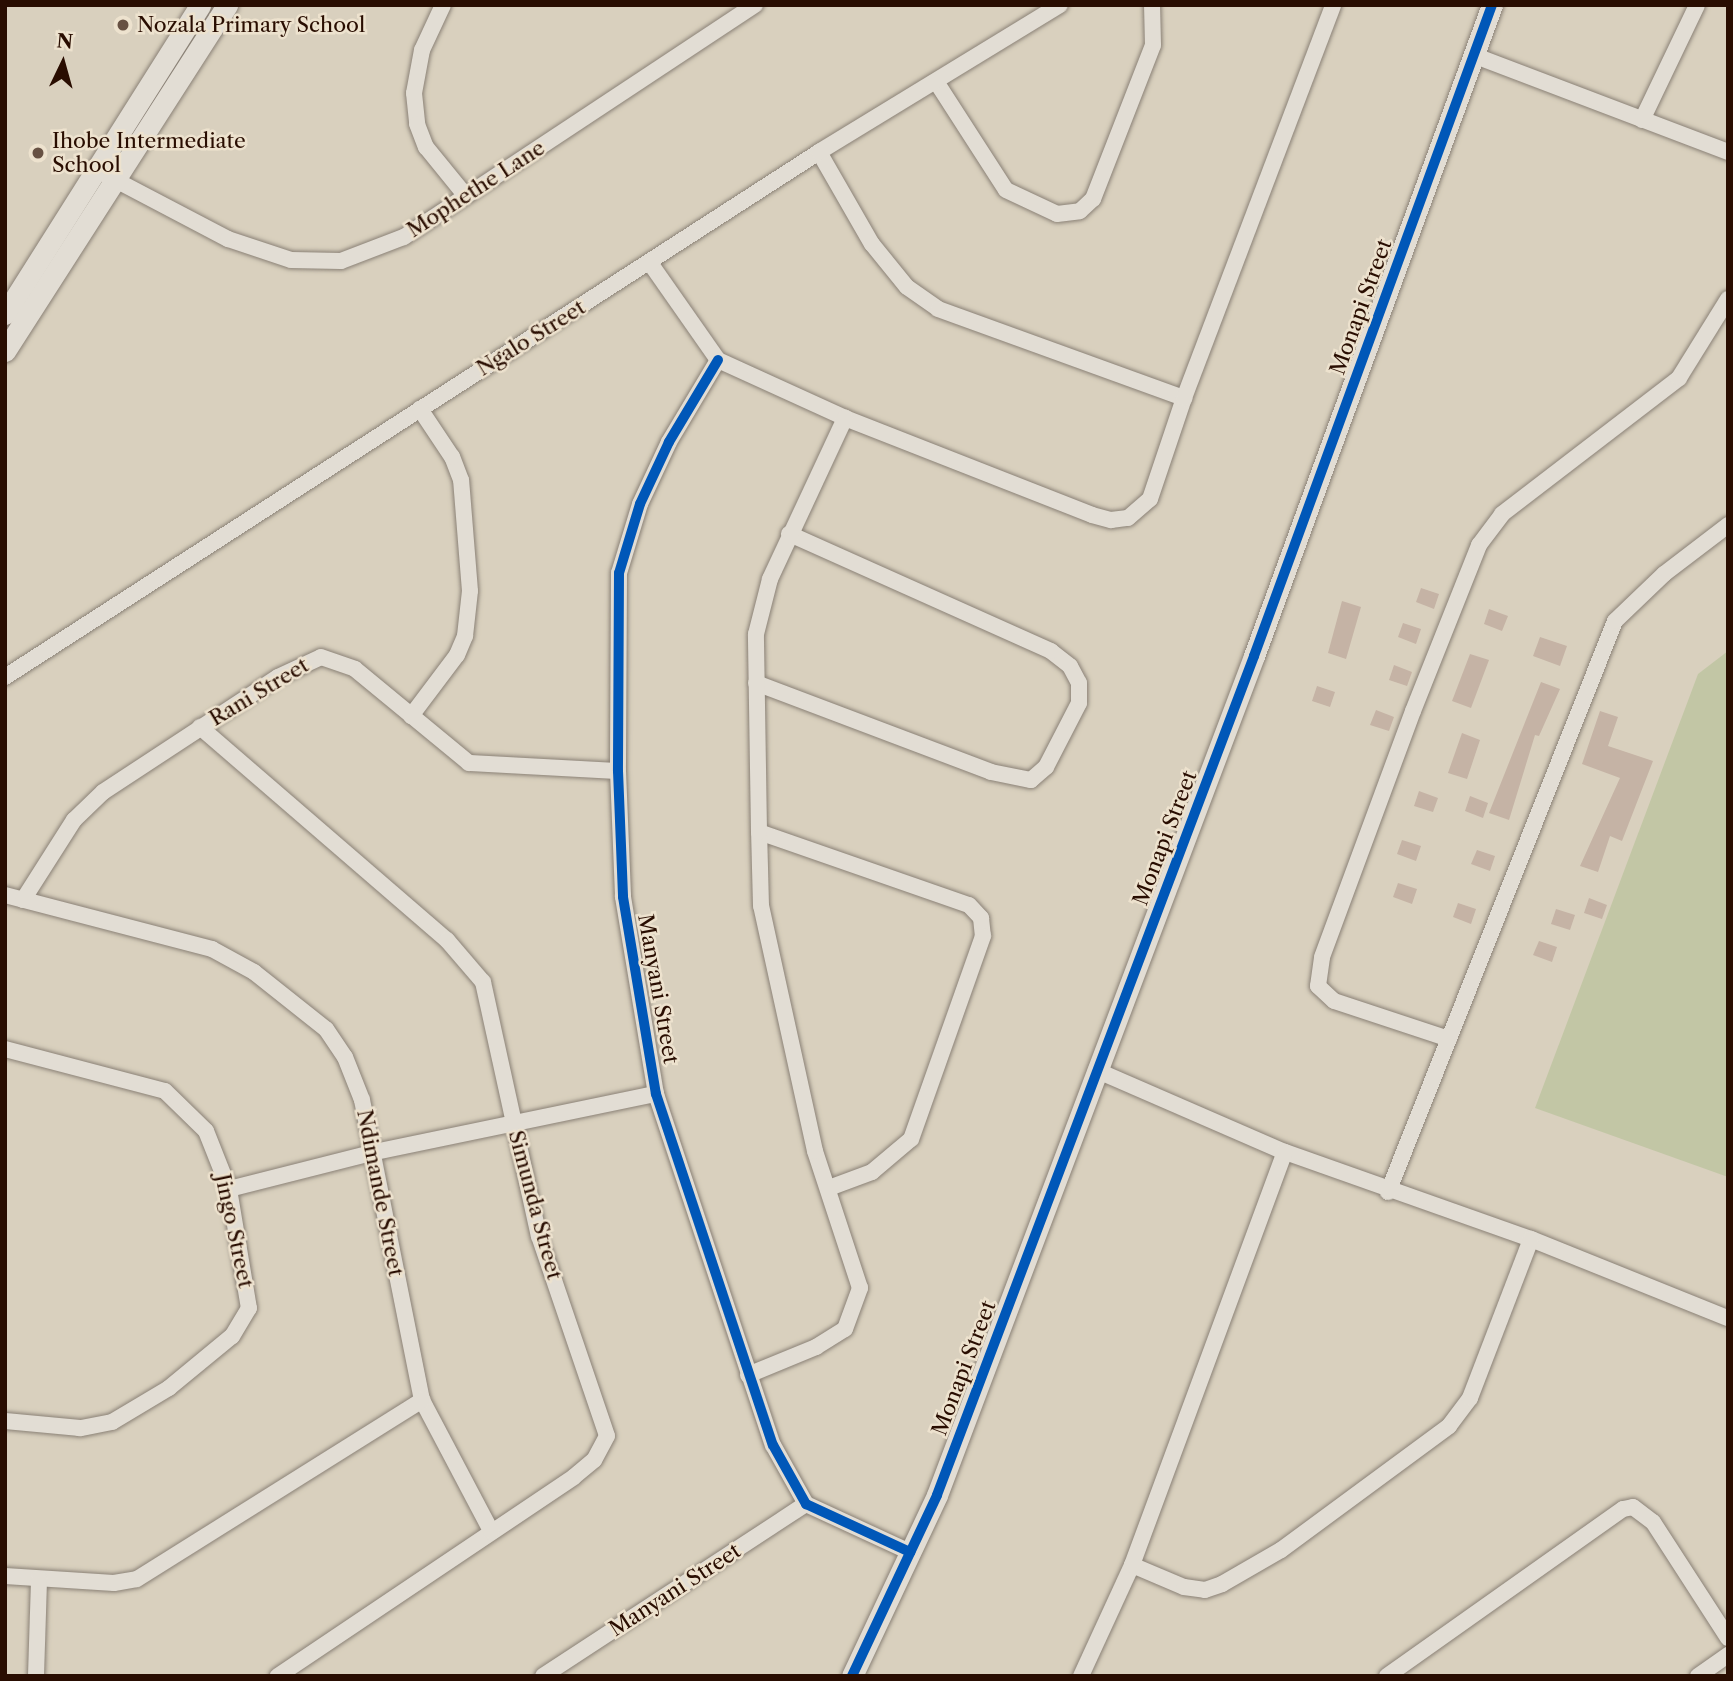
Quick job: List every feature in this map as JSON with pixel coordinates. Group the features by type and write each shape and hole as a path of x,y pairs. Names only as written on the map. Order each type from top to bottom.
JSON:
{"street":[{"path":"5,351 200,5"},
{"path":"5,314 227,5"},
{"path":"443,5 422,50 414,93 417,124 426,147 466,197"},
{"name":"Mophethe Lane","path":"105,174 228,239 291,260 341,261 404,237 755,5"},
{"name":"Ngalo Street","path":"5,677 819,152 937,83 1060,5"},
{"path":"937,83 1006,190 1057,215 1080,211 1093,199 1153,45 1152,5"},
{"path":"650,263 718,360 845,418 1111,520 1138,512 1150,499 1184,397 1334,5"},
{"name":"Monapi Street","path":"852,1676 937,1495 1259,643 1492,5"},
{"path":"1642,120 1697,5"},
{"path":"1473,55 1728,152"},
{"path":"819,152 872,244 907,287 938,309 1184,397"},
{"path":"1449,1039 1334,1001 1318,986 1322,957 1413,711 1479,545 1502,514 1679,378 1728,299"},
{"name":"Manyani Street","path":"543,1676 806,1504 773,1445 656,1094 624,897 618,771 619,573 640,504 669,442 718,360"},
{"path":"411,716 457,655 465,636 470,591 461,480 452,457 420,409"},
{"path":"748,1375 816,1347 845,1329 854,1311 860,1288 815,1151 761,906 759,832 756,634 770,579 845,418"},
{"path":"1388,1192 1615,621 1664,575 1728,525"},
{"path":"757,683 991,772 1031,780 1046,767 1079,703 1079,683 1070,666 1051,651 789,534"},
{"name":"Rani Street","path":"23,900 74,820 103,792 288,671 321,657 355,669 469,763 618,771"},
{"name":"Simunda Street","path":"200,727 469,961 483,982 539,1236 607,1436 594,1460 278,1676"},
{"path":"759,832 969,905 981,918 983,936 911,1139 872,1172 828,1188"},
{"name":"Ndimande Street","path":"5,895 212,949 254,972 326,1029 345,1057 375,1152 422,1400 491,1531"},
{"name":"Jingo Street","path":"5,1049 165,1091 206,1131 229,1189 248,1285 249,1308 232,1336 169,1388 112,1422 79,1428 5,1421"},
{"path":"1096,1070 1285,1152 1388,1192 1531,1239 1728,1318"},
{"path":"229,1189 375,1152 656,1094"},
{"path":"1082,1676 1132,1565 1285,1152"},
{"path":"1132,1565 1184,1587 1205,1590 1222,1584 1282,1550 1449,1426 1470,1398 1531,1239"},
{"path":"5,1576 39,1579 137,1579 422,1400"},
{"path":"806,1504 910,1552"},
{"path":"1387,1676 1623,1509 1633,1507 1653,1522 1728,1638"},
{"path":"36,1676 39,1579"},
{"path":"1698,1676 1728,1655"}],"green space":[{"path":"1728,651 1728,1177 1535,1108 1698,674"}],"building":[{"path":"1421,588 1439,594 1434,609 1416,602"},
{"path":"1342,601 1361,607 1346,659 1328,653"},
{"path":"1489,609 1508,616 1502,631 1484,624"},
{"path":"1403,623 1421,629 1416,644 1398,637"},
{"path":"1540,637 1567,646 1560,666 1533,656"},
{"path":"1470,654 1489,660 1471,708 1452,701"},
{"path":"1394,665 1412,672 1407,686 1389,680"},
{"path":"1541,682 1560,689 1539,736 1535,735 1509,820 1489,813"},
{"path":"1317,686 1335,692 1330,707 1312,701"},
{"path":"1376,710 1394,717 1389,731 1370,725"},
{"path":"1600,711 1618,717 1608,746 1653,761 1622,841 1610,836 1598,872 1580,866 1620,778 1582,764"},
{"path":"1462,733 1480,740 1467,779 1448,773"},
{"path":"1419,791 1438,798 1433,812 1414,806"},
{"path":"1470,796 1488,803 1483,818 1465,811"},
{"path":"1402,840 1421,846 1416,861 1397,854"},
{"path":"1477,850 1495,856 1490,871 1471,864"},
{"path":"1398,883 1417,889 1412,904 1393,897"},
{"path":"1589,898 1607,905 1602,919 1584,913"},
{"path":"1458,903 1476,909 1471,924 1453,917"},
{"path":"1556,909 1575,915 1570,930 1551,924"},
{"path":"1539,941 1557,947 1552,962 1533,955"}],"cycle path":[{"path":"852,1676 937,1495 1254,656 1492,5"},
{"path":"718,360 669,442 640,504 619,573 618,771 623,897 656,1094 773,1445 806,1504 910,1552"}],"place":[{"name":"Nozala Primary School","path":"123,25"},
{"name":"Ihobe Intermediate School","path":"38,153"}]}
